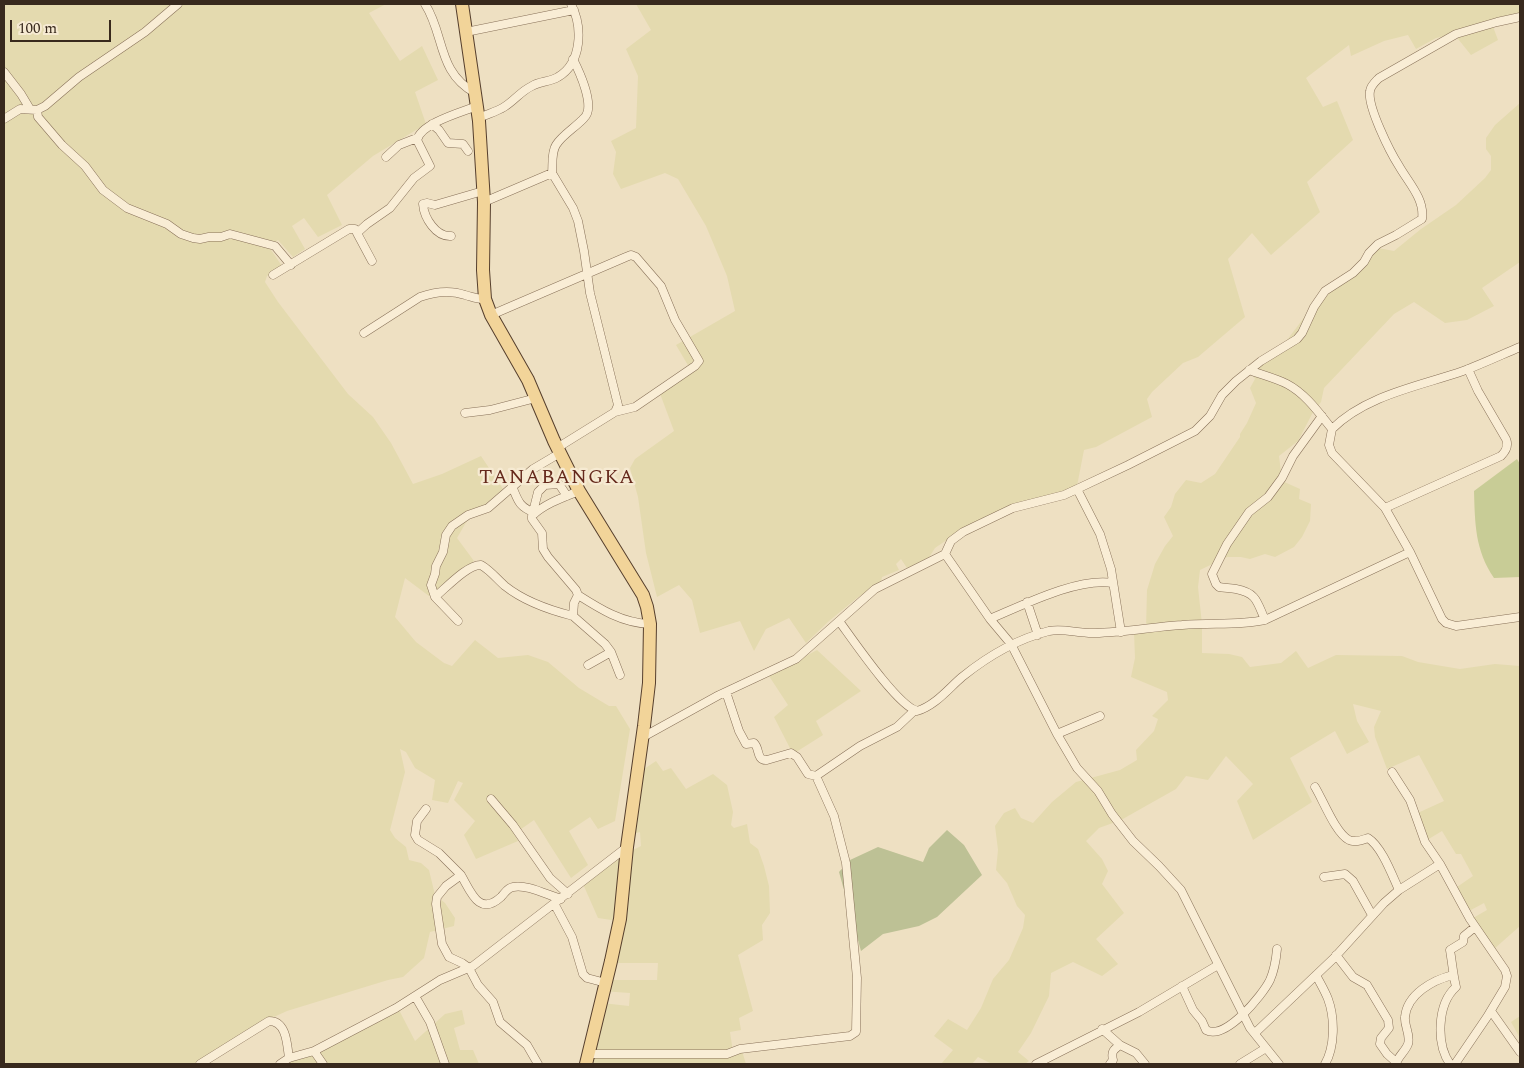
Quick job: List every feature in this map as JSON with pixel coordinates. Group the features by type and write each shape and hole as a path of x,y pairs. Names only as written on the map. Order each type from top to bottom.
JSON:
{"main road":[{"path":"462,4 478,112 483,197 483,270 486,299 491,315 528,380 579,491 643,595 650,624 649,683 627,846 620,919 587,1059"}],"street":[{"path":"4,119 20,109 33,109 45,106 79,77 145,32 178,4"},
{"path":"425,4 434,23 446,61 462,83 475,93"},
{"path":"386,156 399,145 417,138 432,124 503,107 531,86 560,76 574,59 579,37 573,7 466,32"},
{"path":"643,737 726,692 796,659 868,594 945,554 951,541 963,532 1013,508 1064,495 1195,431 1210,416 1226,390 1249,370 1296,339 1325,291 1353,273 1378,244 1396,236 1422,219 1423,212 1420,203 1381,130 1370,100 1370,91 1375,82 1456,34 1520,17"},
{"path":"574,59 584,82 588,98 588,113 556,145 553,152 552,172 573,208 578,221 593,308 617,401 615,412"},
{"path":"4,72 62,145 85,166 103,190 126,208 167,224 180,234 193,238 221,237 230,234 275,246 291,265"},
{"path":"432,124 448,143 463,144 468,151"},
{"path":"358,233 390,208 410,183 430,166 417,138"},
{"path":"452,236 444,236 436,230 427,219 423,204 434,205 483,197 552,172"},
{"path":"273,275 348,229 355,229 372,261"},
{"path":"458,621 435,597 431,582 436,574 436,566 441,557 446,536 452,526 468,514 488,508 533,469 615,412 634,407 698,363 698,358 674,320 661,286 636,257 631,255 491,315"},
{"path":"364,333 420,297 427,295 448,292 476,299 486,299"},
{"path":"1520,348 1468,369 1409,387 1374,401 1332,429 1329,445 1334,457 1385,508 1410,552 1438,613 1446,623 1456,626 1520,617"},
{"path":"1385,508 1501,456 1506,451 1508,443 1478,391 1468,369"},
{"path":"1249,370 1288,384 1315,407 1332,429"},
{"path":"465,413 490,410 536,398"},
{"path":"1265,620 1255,597 1235,589 1219,587 1213,579 1213,571 1243,520 1249,512 1268,497 1282,478 1296,451 1322,416"},
{"path":"567,496 559,484 545,484 538,492 532,519 542,533 543,549 548,557 576,590 578,595 604,611 622,619 650,624"},
{"path":"512,486 523,507 534,512"},
{"path":"1077,489 1100,534 1113,583 1121,632"},
{"path":"534,512 579,491"},
{"path":"839,620 877,672 909,706 915,710 921,710 945,693 978,665 1011,644 1038,635 1055,630 1091,633 1121,632 1183,624 1240,624 1265,620 1367,574 1410,552"},
{"path":"945,554 990,618 1011,644 1076,768 1100,794 1112,814 1128,834 1181,890 1243,1015 1254,1034 1279,1064"},
{"path":"435,597 469,568 481,565 506,586 526,599 548,610 573,616 605,644 611,652 620,675"},
{"path":"990,618 1056,592 1094,584 1113,583"},
{"path":"573,616 574,603 578,595"},
{"path":"1028,602 1038,635"},
{"path":"588,665 611,652"},
{"path":"726,692 739,731 746,744 755,744 762,760 791,753 797,757 808,774 816,776 860,746 897,727 915,710"},
{"path":"1058,734 1100,716"},
{"path":"1392,772 1410,800 1425,842 1440,864 1475,927 1508,976 1505,987 1491,1011 1455,1064"},
{"path":"587,1059 727,1054 740,1049 850,1036 856,1032 857,978 846,862 834,816 816,776"},
{"path":"1315,787 1333,820 1346,838 1356,842 1368,838 1373,841 1379,849 1399,890"},
{"path":"491,799 513,824 550,878 561,899 583,974 587,978 606,983"},
{"path":"426,809 417,821 415,835 418,840 439,853 461,875 474,897 482,904 493,904 508,889 515,887 524,887 561,899"},
{"path":"280,1064 289,1058 314,1051 415,996 440,980 481,961 627,846"},
{"path":"1254,1034 1316,975 1372,915 1399,890 1440,864"},
{"path":"1324,877 1345,874 1353,881 1372,915"},
{"path":"461,875 441,891 436,904 442,944 449,957 468,968 478,985 493,1002 500,1022 527,1045 538,1064"},
{"path":"1450,1064 1442,1051 1440,1022 1449,995 1456,986 1452,975 1453,962 1450,950 1463,942 1464,936 1475,927"},
{"path":"1182,986 1193,1010 1207,1031 1218,1032 1243,1015 1269,980 1278,950"},
{"path":"1336,955 1353,976 1367,985 1388,1020 1389,1028 1381,1038 1380,1044 1396,1063 1408,1044 1409,1038 1405,1016 1414,996 1436,979 1452,975"},
{"path":"1038,1064 1102,1029 1139,1012 1218,965"},
{"path":"1316,975 1332,1012 1332,1044 1325,1064"},
{"path":"415,996 430,1022 446,1064"},
{"path":"1491,1011 1520,1052"},
{"path":"200,1064 269,1021 278,1023 285,1034 289,1058"},
{"path":"1102,1029 1120,1045 1136,1053 1145,1064"},
{"path":"1110,1064 1113,1060 1111,1054 1113,1050 1120,1045"},
{"path":"1240,1064 1266,1048"},
{"path":"314,1051 323,1064"}],"shaded area":[{"path":"4,4 386,4 369,13 400,61 422,46 438,80 415,92 426,124 373,156 327,195 342,225 318,237 304,218 292,226 305,249 293,257 278,240 269,247 282,266 267,276 265,282 348,394 373,417 391,443 413,484 442,474 481,456 503,489 468,519 457,538 474,561 429,596 405,578 395,617 416,642 444,663 452,666 475,640 498,658 528,655 548,662 579,688 609,706 616,706 630,729 615,821 598,829 590,817 569,831 588,865 571,878 534,820 514,834 518,841 476,859 464,835 475,821 454,800 463,783 458,781 448,803 432,800 435,780 415,768 406,752 400,749 405,772 390,830 395,838 406,847 409,860 421,863 429,870 435,895 445,903 455,918 454,926 430,932 424,958 403,977 287,1011 254,1026 194,1064 4,1064"},
{"path":"636,4 1520,4 1520,15 1492,24 1498,40 1471,55 1454,34 1436,38 1416,49 1408,35 1384,41 1351,56 1349,45 1306,78 1323,107 1337,101 1353,140 1307,182 1320,212 1271,255 1252,233 1228,259 1245,317 1198,357 1183,363 1152,392 1147,399 1152,417 1096,447 1084,450 1077,486 963,529 935,548 928,559 907,568 901,559 896,564 899,570 882,577 881,582 857,598 806,643 789,618 766,629 754,651 740,621 700,633 692,600 679,585 657,597 646,553 638,497 630,468 635,459 674,431 659,391 689,367 676,345 735,311 727,276 706,226 678,179 665,173 621,189 613,174 616,152 611,141 636,128 638,76 626,49 651,30"},
{"path":"1520,103 1520,262 1482,288 1494,306 1467,320 1445,323 1414,302 1394,314 1324,388 1321,402 1312,414 1298,441 1279,456 1282,481 1300,489 1299,499 1311,504 1310,521 1302,537 1294,547 1275,557 1265,554 1250,559 1227,557 1200,570 1198,587 1202,624 1202,653 1229,654 1242,657 1250,667 1281,663 1296,651 1308,668 1336,655 1402,656 1418,662 1460,669 1495,664 1520,666 1520,926 1494,949 1473,918 1487,910 1484,903 1469,911 1457,887 1473,876 1461,854 1456,854 1442,831 1422,843 1411,816 1444,801 1419,755 1387,769 1375,737 1374,727 1381,711 1353,704 1357,721 1369,742 1347,754 1335,731 1290,758 1312,802 1253,840 1237,801 1253,784 1226,756 1208,780 1186,776 1176,789 1121,820 1099,828 1086,841 1102,859 1108,871 1102,884 1124,913 1096,939 1118,964 1102,976 1073,962 1051,973 1049,996 1031,1033 1018,1052 1029,1061 1025,1064 992,1064 978,1057 972,1064 941,1064 953,1050 934,1036 948,1019 967,1030 981,1008 993,979 1009,960 1023,928 1025,915 1017,906 1007,883 996,870 998,850 995,826 1004,813 1015,808 1021,818 1033,823 1052,802 1076,782 1120,770 1137,760 1136,750 1154,731 1158,719 1152,716 1168,700 1167,692 1131,677 1135,658 1134,632 1146,629 1147,590 1155,564 1173,536 1164,517 1171,507 1175,494 1186,480 1201,483 1215,474 1240,437 1256,403 1250,388 1255,379 1250,370 1281,348 1309,311 1378,248 1394,251 1421,229 1456,205 1485,178 1491,170 1491,156 1486,149 1486,138 1495,125"},
{"path":"817,650 861,691 816,721 823,735 793,754 774,717 788,705 769,676"},
{"path":"656,761 663,771 671,768 686,789 713,774 727,785 733,812 731,825 734,828 747,824 750,843 758,849 764,866 769,886 770,913 762,925 763,940 738,955 753,1011 739,1018 741,1030 730,1032 733,1052 742,1051 746,1064 591,1064 602,1003 629,1006 630,993 601,991 603,980 657,980 658,963 609,963 618,921 598,918 583,884 615,857 641,846 640,832 628,835 641,771"},
{"path":"399,1010 415,1041 445,1014 462,1010 465,1024 454,1028 460,1050 473,1050 479,1064 284,1064 308,1055"},
{"path":"1520,1016 1520,1038 1511,1022"}],"green space":[{"path":"1517,459 1520,464 1520,577 1494,578 1483,557 1477,536 1474,491"},
{"path":"947,830 964,845 982,875 937,917 919,926 883,934 861,951 839,872 850,860 878,847 923,862 929,848"}],"district":[{"name":"TANABANGKA","path":"557,479"}]}
